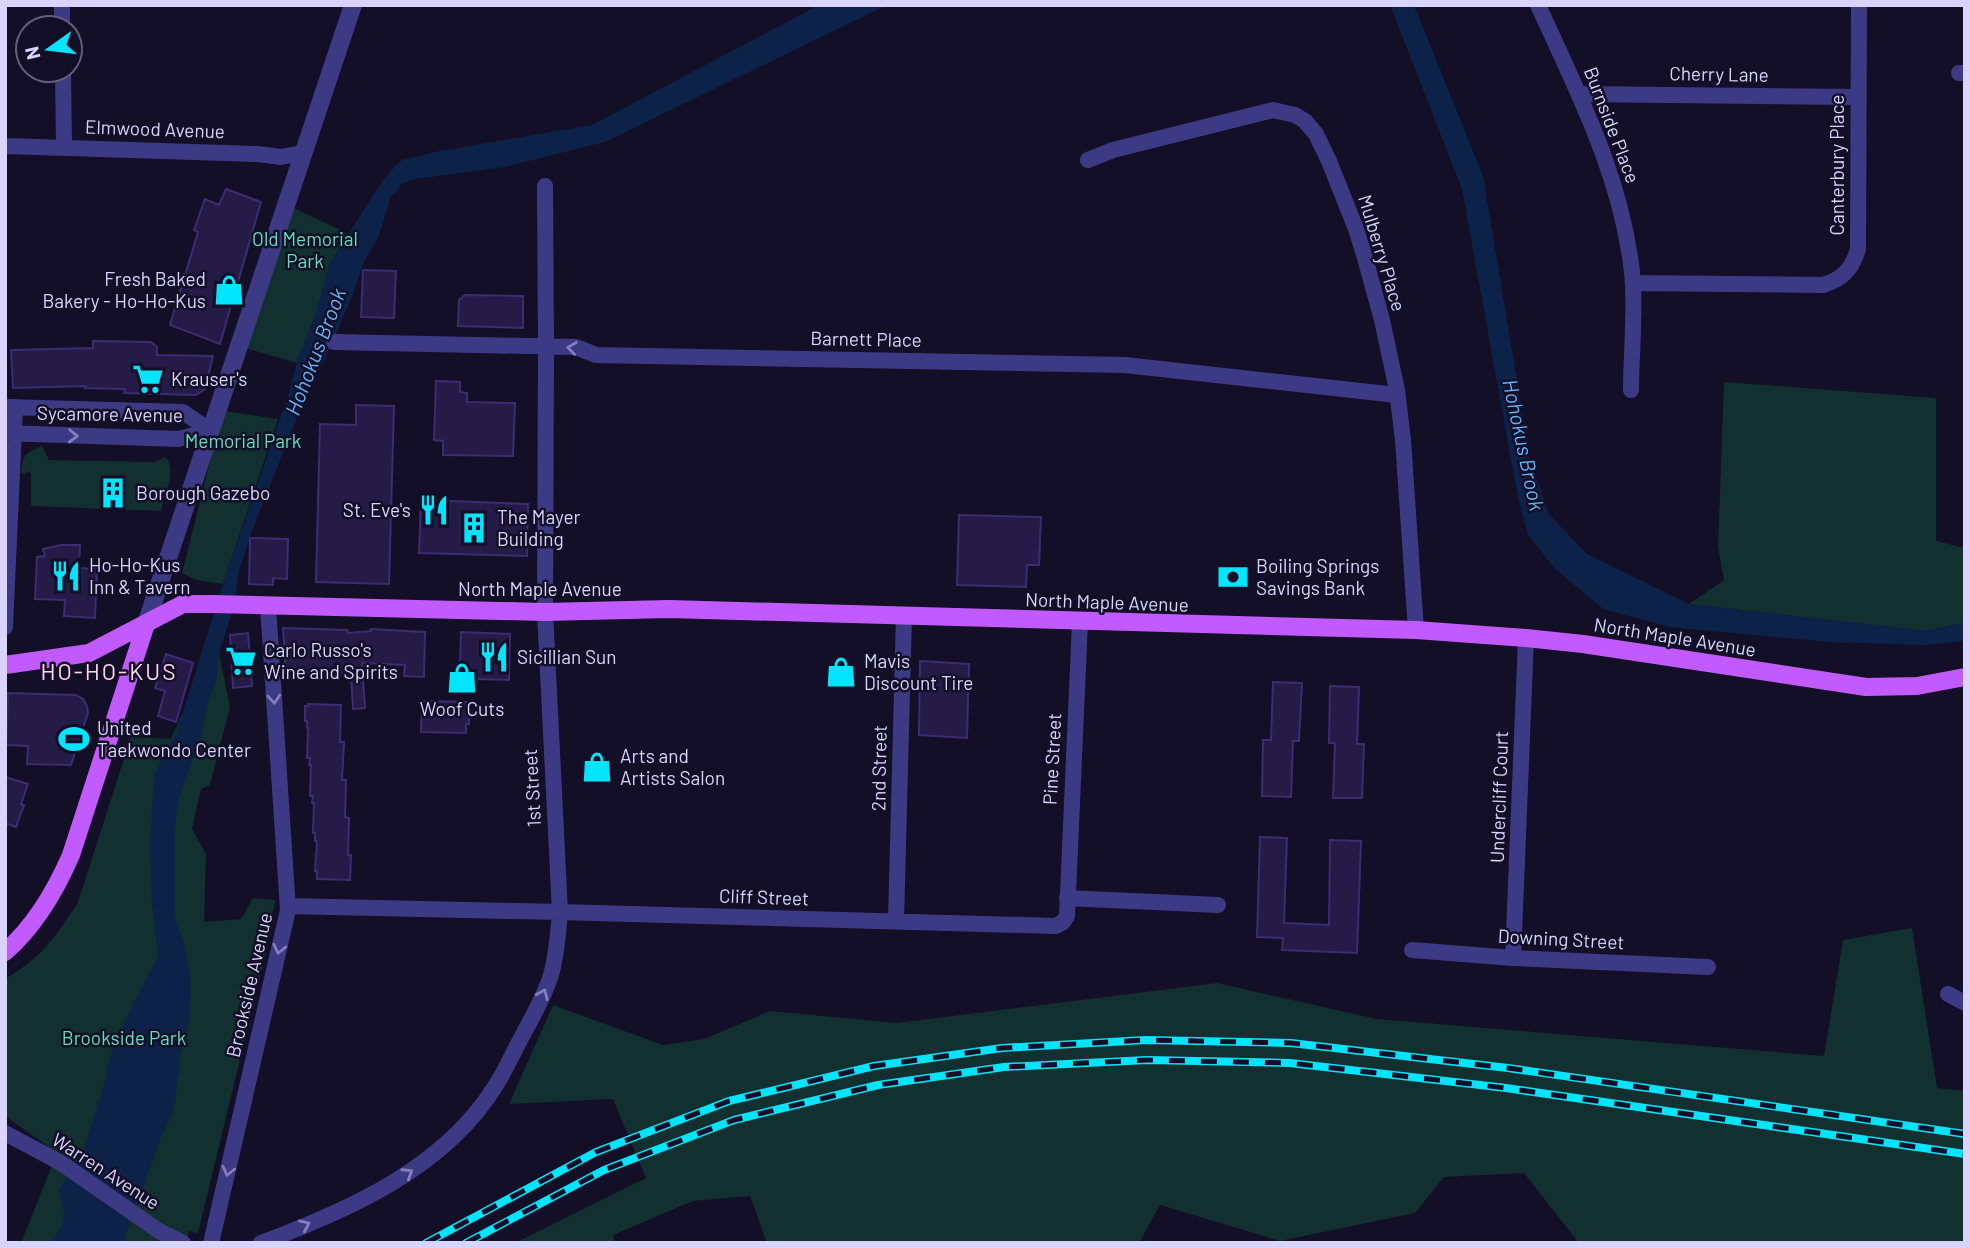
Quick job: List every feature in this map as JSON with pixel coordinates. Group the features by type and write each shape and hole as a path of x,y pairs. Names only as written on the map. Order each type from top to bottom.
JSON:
{"main road":[{"name":"North Maple Avenue","path":"6,665 89,653 184,604 211,604 545,612 669,609 1416,630 1583,644 1866,687 1917,686 1965,677"},
{"path":"5,952 32,925 63,874 146,624"}],"street":[{"path":"146,624 353,5"},
{"name":"Burnside Place","path":"1538,5 1600,141 1625,227 1633,284 1631,390"},
{"name":"Canterbury Place","path":"1633,284 1823,285 1836,281 1847,272 1858,249 1859,5"},
{"path":"63,84 64,148"},
{"name":"Cherry Lane","path":"1579,94 1858,97"},
{"name":"Mulberry Place","path":"1088,160 1113,150 1263,111 1280,110 1295,115 1305,121 1316,134 1356,229 1382,320 1403,440 1416,630"},
{"name":"Elmwood Avenue","path":"5,146 281,157 302,153"},
{"name":"1st Street","path":"261,1243 377,1194 418,1167 447,1142 473,1116 496,1086 550,977 557,946 560,912 545,612 545,186"},
{"name":"Barnett Place","path":"334,342 576,347 596,355 1125,365 1397,395"},
{"path":"5,627 10,407"},
{"name":"Sycamore Avenue","path":"10,407 183,412 211,431"},
{"name":"Sycamore Avenue","path":"9,434 178,439 211,431"},
{"name":"Brookside Avenue","path":"211,1243 288,906 268,606"},
{"name":"2nd Street","path":"897,922 904,615"},
{"name":"Pine Street","path":"1067,898 1080,622"},
{"name":"Undercliff Court","path":"1513,958 1526,638"},
{"path":"5,655 6,665"},
{"path":"1067,898 1218,905"},
{"name":"Cliff Street","path":"288,906 1056,926 1067,916 1067,898"},
{"name":"Downing Street","path":"1412,950 1513,958 1708,967"},
{"path":"1948,994 1965,1003"},
{"name":"Warren Avenue","path":"5,1133 61,1163 159,1231 183,1243"}],"green space":[{"name":"Old Memorial Park","path":"285,204 349,234 343,243 297,363 239,346"},
{"path":"1724,382 1936,398 1936,541 1965,548 1965,623 1925,631 1689,604 1724,580 1718,547"},
{"name":"Memorial Park","path":"218,410 278,419 223,584 196,580 182,573 217,433"},
{"path":"42,446 49,460 154,462 166,457 170,476 161,511 31,506 31,473 21,472 22,466 26,455"},
{"name":"Brookside Park","path":"220,647 230,707 210,785 201,789 192,829 206,854 204,922 241,919 253,898 276,900 268,929 271,930 266,952 198,1233 189,1231 186,1243 21,1243 57,1153 5,1116 5,979 47,946 78,902 131,737 171,739"},
{"path":"1912,928 1937,1088 1965,1091 1965,1243 1579,1243 1524,1173 1444,1177 1415,1213 1280,1241 1160,1205 1139,1243 767,1243 750,1196 693,1201 613,1235 614,1243 515,1243 646,1178 613,1099 509,1104 553,1005 663,1045 704,1039 770,1011 896,1023 1217,983 1377,1019 1824,1056 1843,940"}],"water":[{"name":"Hohokus Brook","path":"819,5 887,5 605,142 505,167 415,179 401,184 391,196 379,236 363,264 352,297 304,400 252,531 239,571 234,606 219,653 216,681 199,743 179,797 175,827 175,918 184,944 191,980 190,1016 181,1052 174,1109 123,1243 52,1243 63,1218 59,1190 84,1148 102,1092 113,1045 158,956 152,903 150,845 154,774 176,735 223,584 316,314 329,264 381,183 402,160 592,125"},
{"name":"Hohokus Brook","path":"1390,5 1414,5 1483,176 1530,459 1549,514 1587,554 1689,604 1925,631 1965,623 1965,641 1926,645 1829,642 1669,627 1603,609 1555,569 1528,535 1518,498 1462,189"}],"building":[{"path":"226,189 261,202 220,344 170,325 198,232 194,230 205,199 219,205"},
{"path":"363,270 396,271 394,318 361,317"},
{"path":"465,295 523,296 523,328 458,326 459,300"},
{"path":"93,341 151,342 157,347 157,355 213,356 205,389 196,395 124,393 125,389 85,388 86,386 13,388 11,350 93,348"},
{"path":"436,381 460,382 460,392 467,393 467,402 515,403 513,456 443,455 443,441 434,440"},
{"path":"356,405 394,406 389,584 316,582 320,424 356,425"},
{"name":"The Mayer Building","path":"421,500 528,504 527,556 419,553"},
{"path":"959,515 1041,517 1039,565 1027,565 1026,587 957,585"},
{"path":"250,538 288,539 287,579 273,578 273,585 249,584"},
{"name":"Ho-Ho-Kus Inn & Tavern","path":"80,545 79,568 97,569 95,618 64,616 65,600 35,599 37,557 45,556 43,549"},
{"path":"283,628 347,630 348,633 371,629 425,632 424,677 404,676 405,665 362,663 365,708 353,709 351,674 286,672"},
{"path":"461,632 510,634 509,680 477,679 477,690 459,689"},
{"name":"Carlo Russo's Wine and Spirits","path":"248,633 252,686 233,688 230,635"},
{"path":"166,654 193,663 176,722 158,716 165,691 155,688"},
{"path":"920,661 969,664 967,738 919,735"},
{"path":"1273,682 1302,683 1299,741 1293,741 1291,797 1262,796 1263,740 1271,740"},
{"path":"1330,686 1359,687 1357,744 1364,744 1362,798 1333,798 1335,743 1329,743"},
{"path":"8,693 76,695 83,699 88,713 71,765 27,764 28,746 6,745"},
{"path":"422,701 470,702 466,733 421,732"},
{"path":"341,705 340,742 344,742 342,780 346,780 345,817 349,818 350,880 317,879 315,871 317,841 313,833 314,803 313,796 310,796 311,765 310,758 307,758 308,728 305,721 305,706"},
{"path":"5,777 28,784 16,827 5,823"},
{"path":"1260,837 1287,838 1284,923 1329,925 1330,840 1361,841 1357,953 1282,950 1283,938 1257,937"}],"railway":[{"path":"426,1243 596,1152 729,1101 874,1066 1002,1048 1146,1040 1291,1043 1508,1068 1965,1134"},
{"path":"466,1243 604,1170 734,1120 878,1085 1004,1067 1147,1060 1290,1063 1506,1088 1965,1154"}],"place":[{"name":"Fresh Baked Bakery - Ho-Ho-Kus","path":"229,290"},
{"name":"Krauser's","path":"148,379"},
{"name":"Borough Gazebo","path":"113,493"},
{"name":"St. Eve's","path":"434,510"},
{"name":"The Mayer Building","path":"474,528"},
{"name":"Ho-Ho-Kus Inn & Tavern","path":"66,576"},
{"name":"Boiling Springs Savings Bank","path":"1233,577"},
{"name":"Sicillian Sun","path":"494,657"},
{"name":"Carlo Russo's Wine and Spirits","path":"241,661"},
{"name":"Mavis Discount Tire","path":"841,672"},
{"name":"Woof Cuts","path":"462,678"},
{"name":"United Taekwondo Center","path":"74,739"},
{"name":"Arts and Artists Salon","path":"597,767"}],"district":[{"name":"HO-HO-KUS","path":"109,672"}]}
